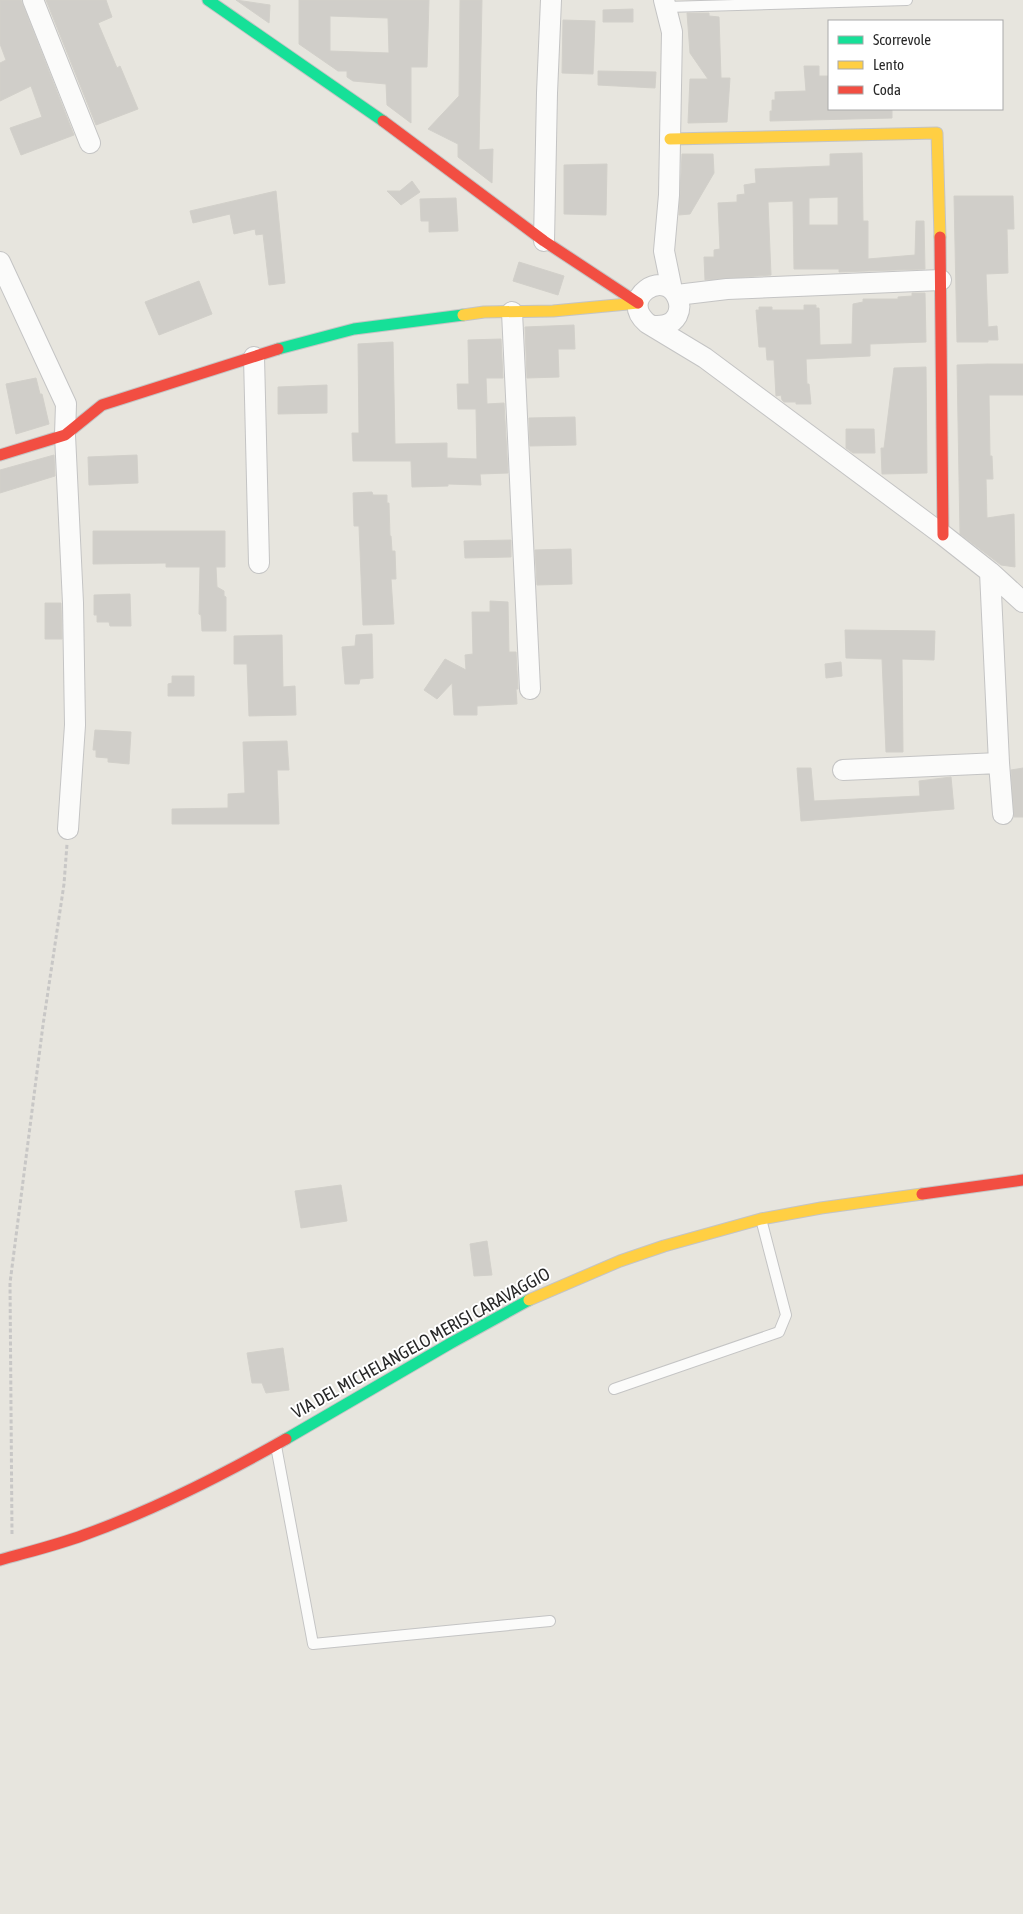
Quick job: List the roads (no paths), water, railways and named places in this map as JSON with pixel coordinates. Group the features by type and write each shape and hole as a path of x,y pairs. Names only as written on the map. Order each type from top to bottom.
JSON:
{"street":[{"path":"33,0 90,143"},
{"path":"208,0 376,116 544,241 643,295"},
{"path":"544,241 551,0"},
{"path":"654,326 664,326 676,317 676,299 664,251 669,195 672,32 665,4"},
{"path":"670,139 936,133 943,535"},
{"path":"664,251 643,295 638,312 642,319 705,358 943,535 990,572 1023,602"},
{"path":"0,262 66,404 65,435 73,604 75,725 68,829"},
{"path":"676,299 728,289 940,280"},
{"path":"0,455 65,435 102,405 254,356 354,329 484,312 553,311 643,295 655,285 666,286 676,299 705,358"},
{"path":"512,312 530,690"},
{"path":"254,356 259,563"},
{"path":"990,572 998,763 1003,814"},
{"path":"843,770 998,763"},
{"name":"VIA DEL MICHELANGELO MERISI CARAVAGGIO","path":"0,1560 82,1536 184,1494 275,1445 450,1343 539,1295 620,1261 664,1246 761,1219 821,1208 1023,1180"}],"lane":[{"path":"665,4 908,0"},
{"path":"614,1389 779,1332 786,1315 761,1219"},
{"path":"275,1445 313,1644 550,1621"}]}
